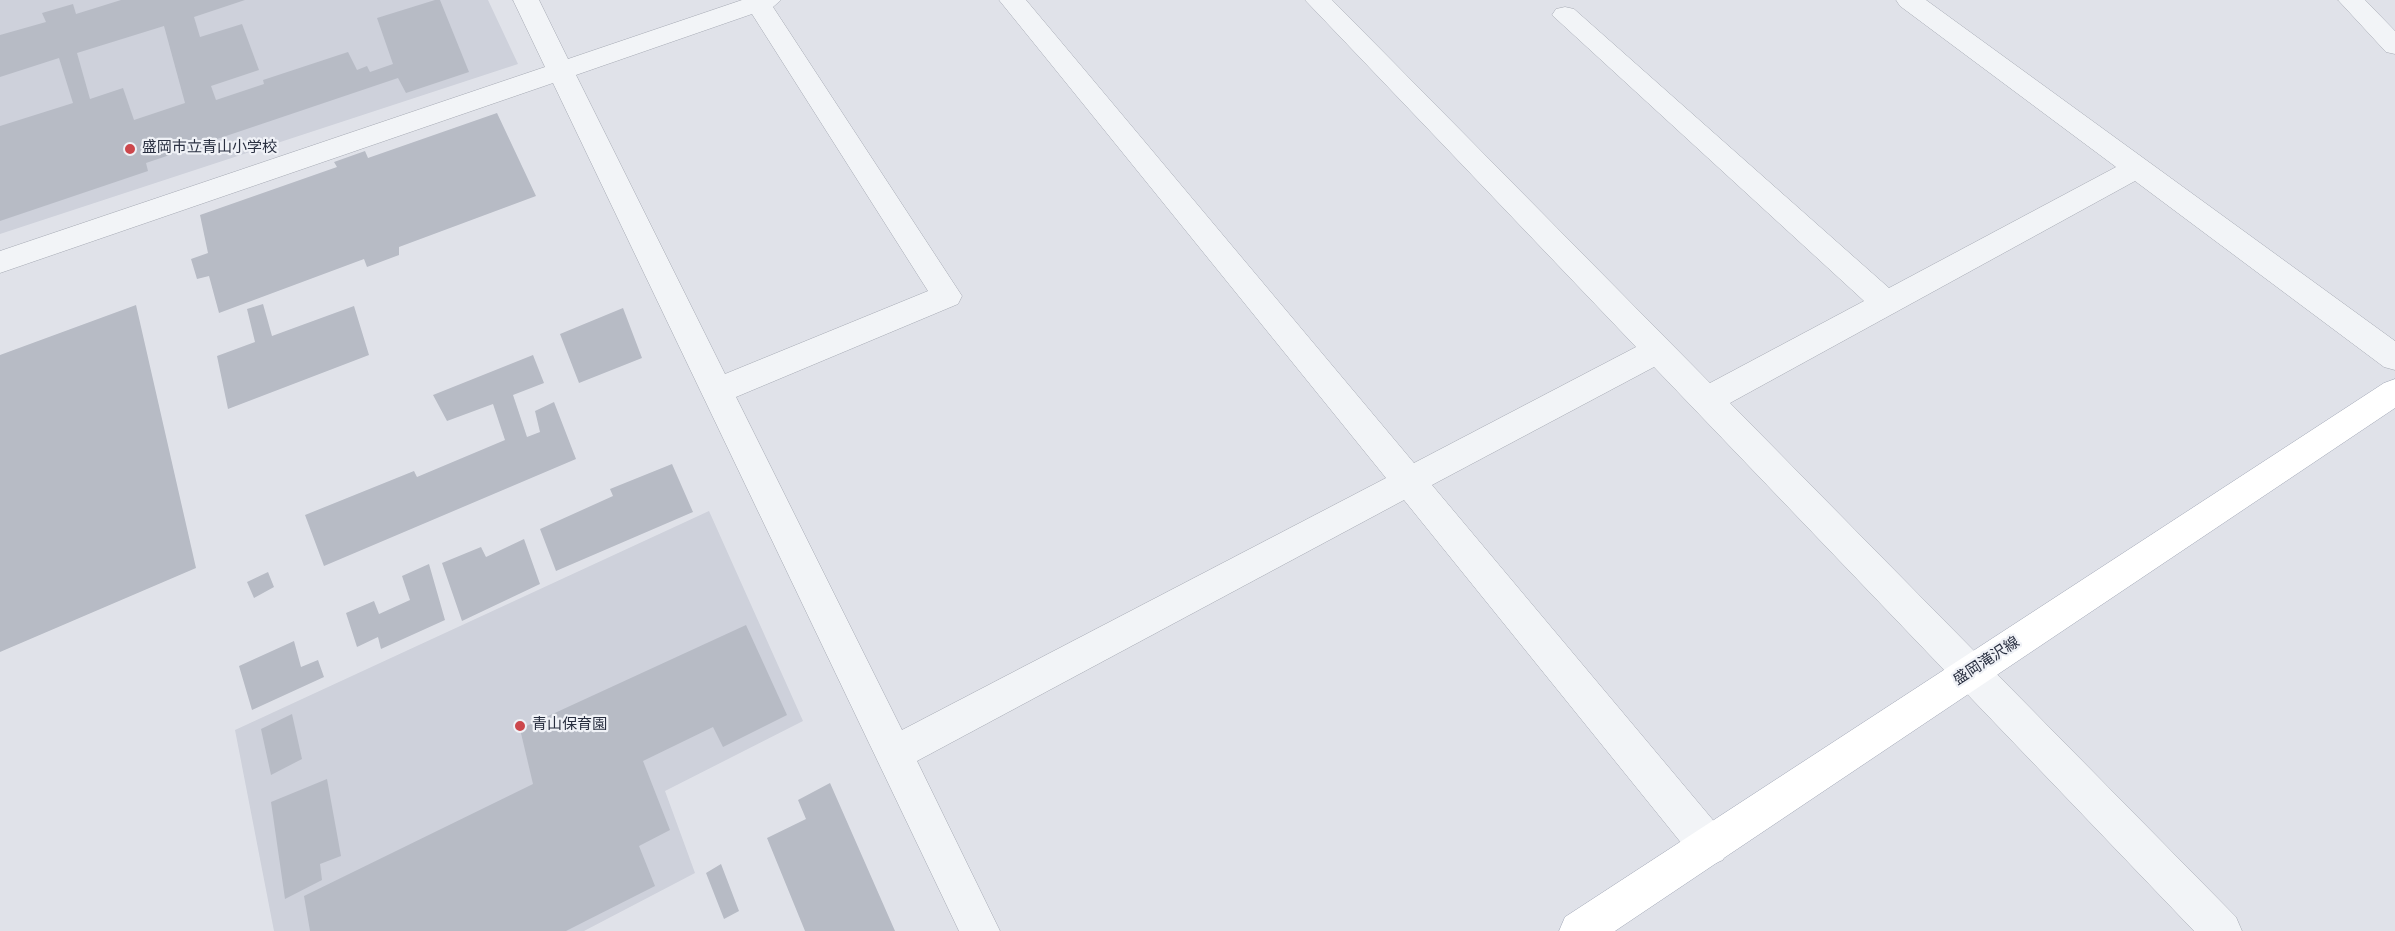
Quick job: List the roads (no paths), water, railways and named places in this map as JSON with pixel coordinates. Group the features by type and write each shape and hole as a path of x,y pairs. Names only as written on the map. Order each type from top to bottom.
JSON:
{"main road":[{"name":"盛岡滝沢線","path":"1579,931 2395,392"}],"street":[{"path":"526,0 980,931"},
{"path":"1012,0 1708,846"},
{"path":"1318,0 1973,671 2222,931"},
{"path":"1909,0 2395,358"},
{"path":"2351,0 2395,46"},
{"path":"0,262 763,2 947,296 717,391"},
{"path":"1565,15 1886,303"},
{"path":"1707,400 2137,168"},
{"path":"893,754 1658,350"}],"place":[{"name":"盛岡市立青山小学校","path":"130,149"},
{"name":"青山保育園","path":"520,726"}]}
